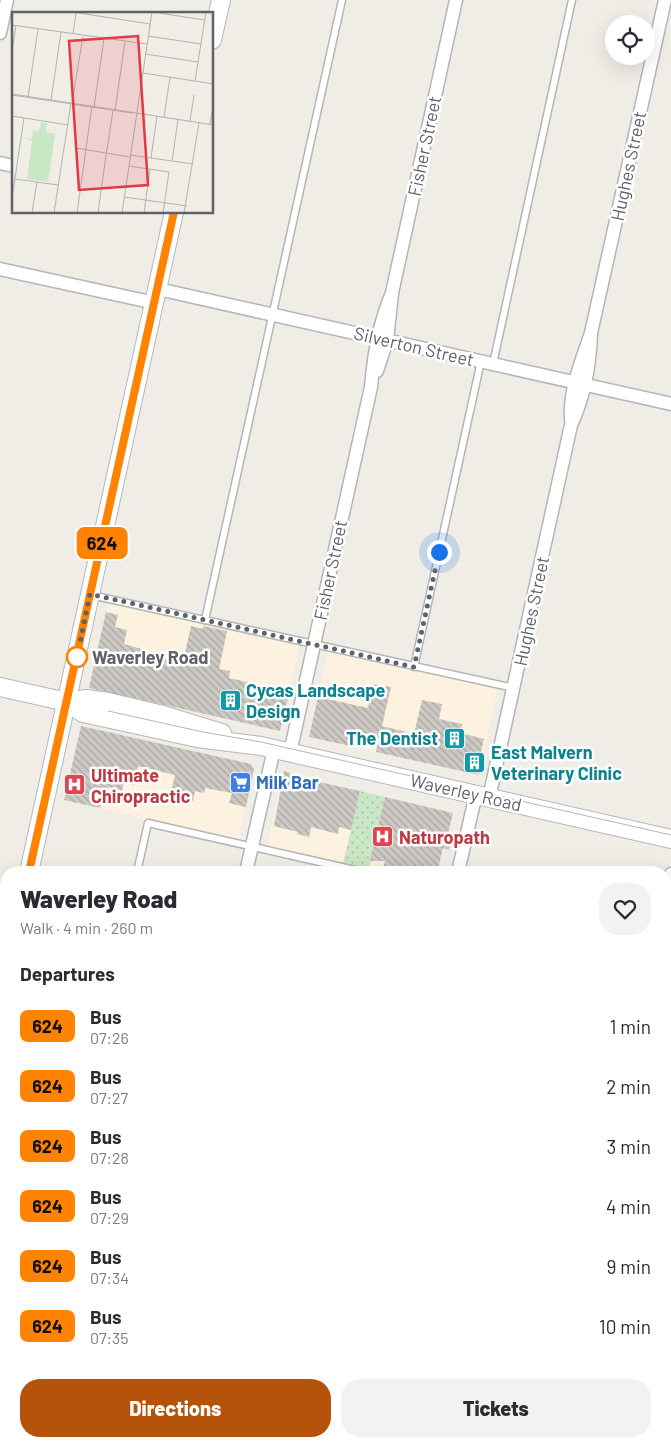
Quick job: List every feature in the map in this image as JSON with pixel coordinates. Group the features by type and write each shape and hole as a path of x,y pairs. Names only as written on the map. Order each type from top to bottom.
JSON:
{"street":[{"path":"0,33 7,0"},
{"path":"214,31 221,0"},
{"name":"Fisher Street","path":"247,866 275,749 314,644 382,339 382,316 392,293 456,0"},
{"name":"Hughes Street","path":"460,866 483,796 514,688 571,425 570,412 581,383 665,0"},
{"path":"30,866 174,214"},
{"name":"Silverton Street","path":"0,268 156,296 273,314 671,404"},
{"name":"Waverley Road","path":"0,687 67,702 83,713 197,738 275,749 671,838"}],"lane":[{"path":"205,620 342,0"},
{"path":"414,667 572,0"},
{"path":"90,594 514,688"},
{"path":"138,866 148,823 337,866"}],"shaded area":[{"path":"110,595 301,638 280,731 89,688"},
{"path":"330,644 499,682 479,775 309,737"},
{"path":"81,726 251,764 254,769 237,847 140,818 64,800"},
{"path":"284,771 310,780 453,813 448,834 394,822 383,866 322,866 265,854"}],"green space":[{"path":"360,791 385,797 370,866 343,864"}],"building":[{"path":"106,612 118,615 115,627 127,630 124,644 145,650 144,654 171,660 172,654 184,657 191,626 203,629 203,626 227,631 219,669 230,671 229,678 260,685 259,689 288,698 280,731 89,688"},
{"path":"373,684 391,687 382,726 414,734 422,700 442,704 439,719 462,724 461,733 484,739 481,752 484,753 479,775 376,752 378,741 359,737 355,747 309,737 318,697 368,708"},
{"path":"81,726 251,764 254,769 246,807 229,803 232,793 205,788 204,793 195,791 193,801 170,796 175,775 138,766 134,785 124,782 122,791 108,787 105,800 102,799 100,808 64,800"},
{"path":"284,771 310,780 360,791 351,830 339,827 338,834 311,827 309,837 274,826"},
{"path":"385,797 453,813 448,834 452,835 449,850 443,848 438,866 384,866 385,861 370,861"}],"tram line":[{"path":"108,711 203,732 261,742 671,835"}],"bus line":[{"name":"624","path":"30,866 174,214"}],"place":[{"name":"Waverley Road","path":"77,657"},
{"name":"Cycas Landscape Design","path":"230,700"},
{"name":"The Dentist","path":"454,738"},
{"name":"East Malvern Veterinary Clinic","path":"475,762"},
{"name":"Milk Bar","path":"240,782"},
{"name":"Ultimate Chiropractic","path":"75,785"},
{"name":"Naturopath","path":"383,837"}],"route":[{"path":"77,657 90,594 414,667 439,552"}]}
